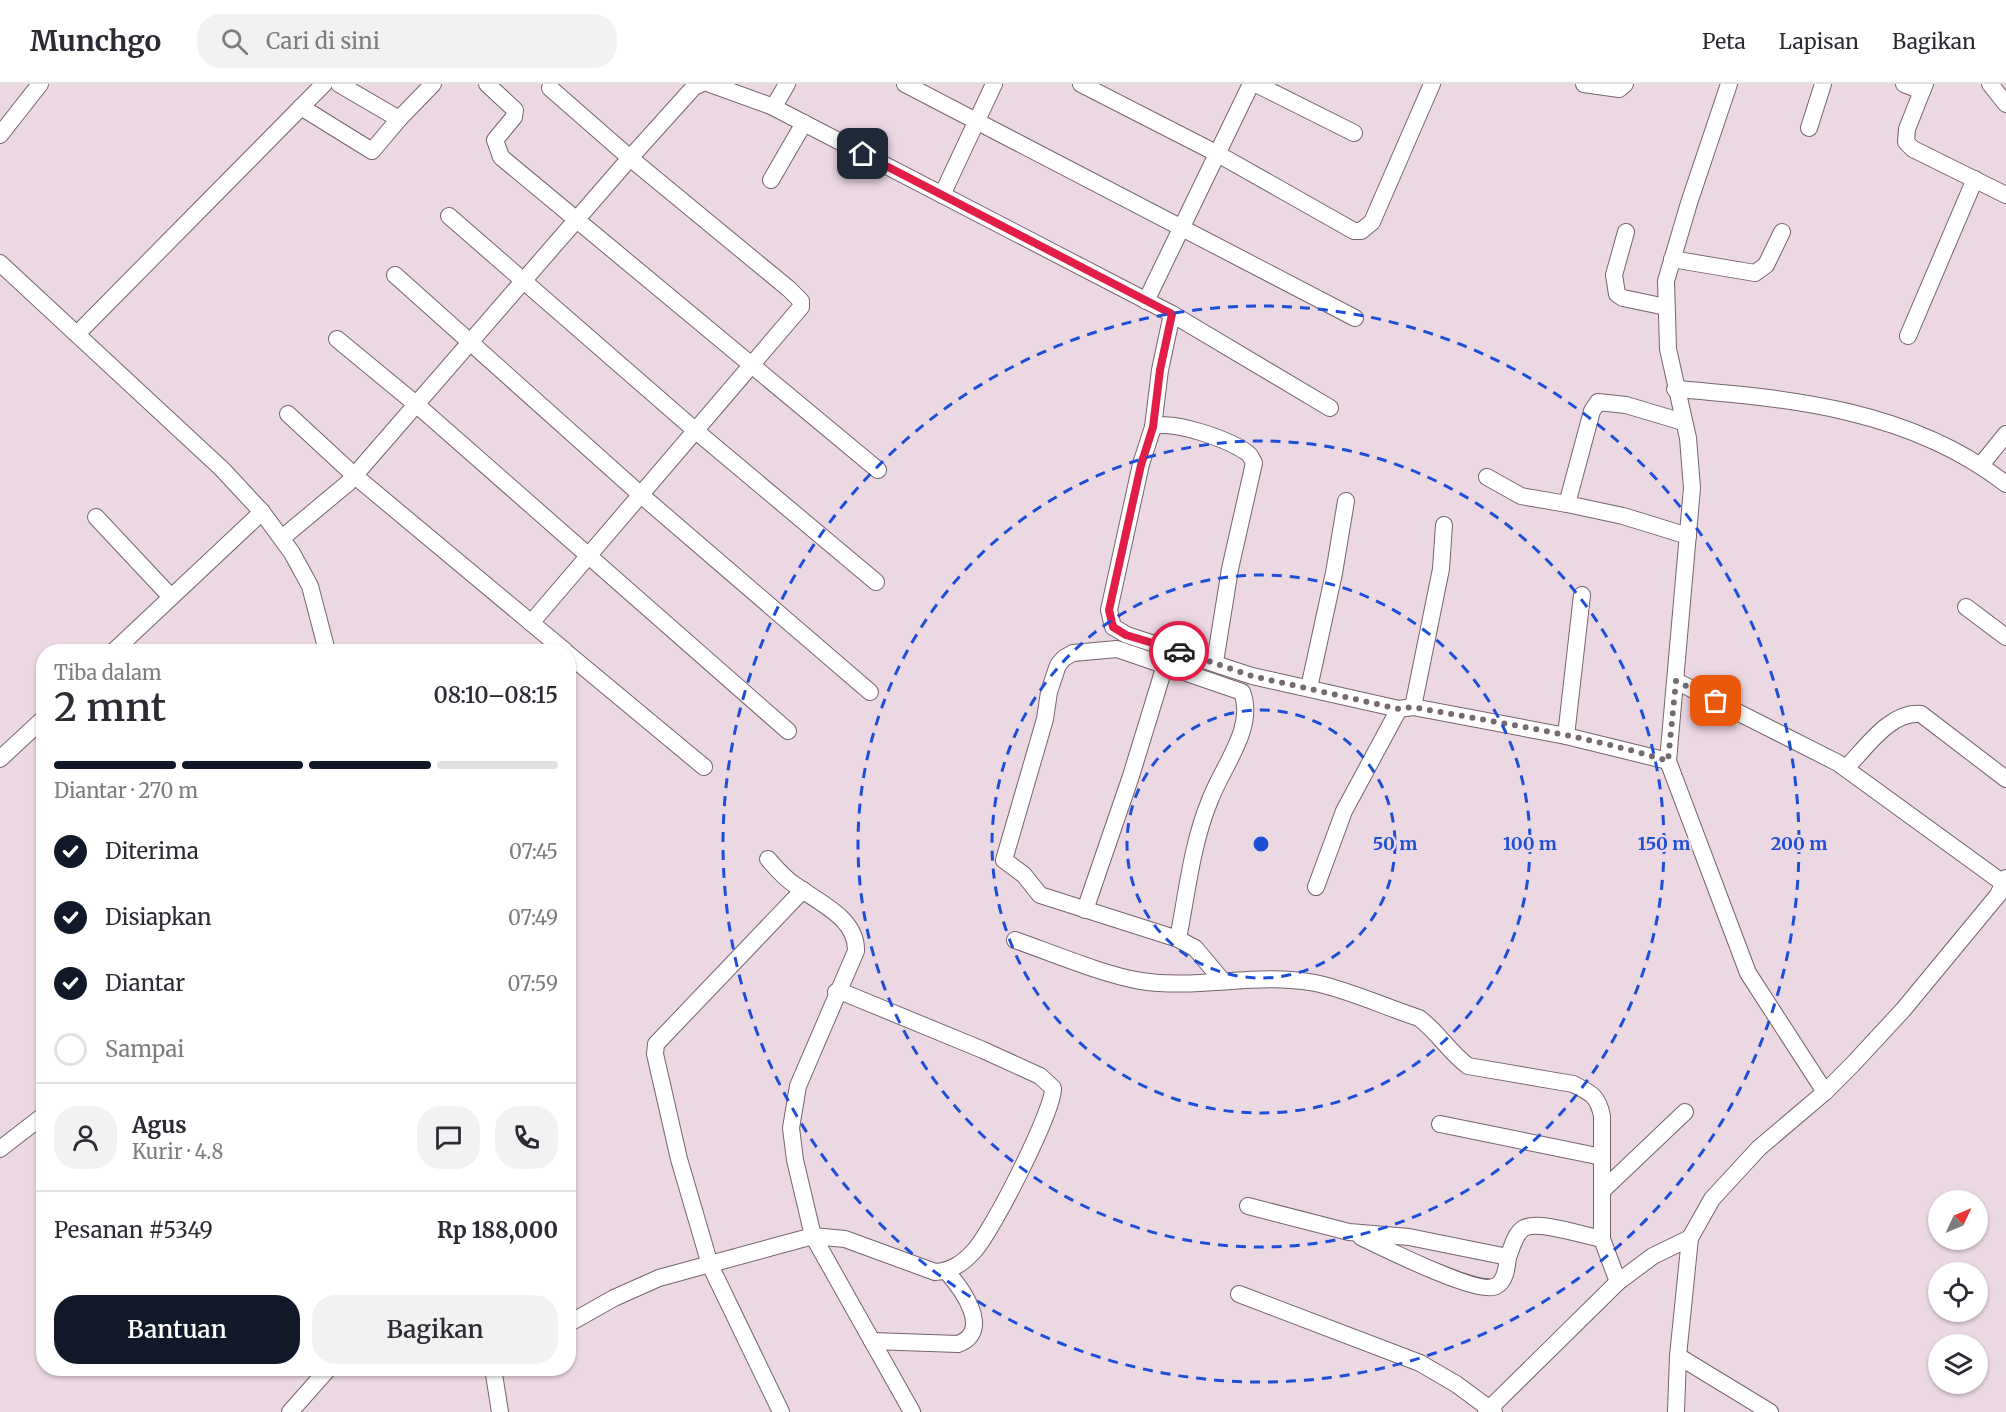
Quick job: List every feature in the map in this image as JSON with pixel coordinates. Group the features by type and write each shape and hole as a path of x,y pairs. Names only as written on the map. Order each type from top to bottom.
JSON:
{"street":[{"path":"0,135 40,84"},
{"path":"78,333 324,84"},
{"path":"339,84 399,120"},
{"path":"301,107 372,151 433,84"},
{"path":"487,84 515,110 514,117 495,140 498,153 878,470"},
{"path":"282,538 355,476 630,158 694,87 701,84"},
{"path":"711,84 771,106 1172,314 1330,408"},
{"path":"771,106 776,103 787,84"},
{"path":"904,84 977,124 1355,318"},
{"path":"942,195 994,84"},
{"path":"1081,84 1215,153 1354,231 1361,231 1372,222 1432,84"},
{"path":"1146,301 1215,153 1251,84"},
{"path":"1256,84 1354,133"},
{"path":"1584,84 1619,89 1625,84"},
{"path":"1729,84 1666,281 1668,349 1691,462 1688,536 1668,761 1748,973 1826,1092"},
{"path":"1809,128 1823,84"},
{"path":"1904,84 1924,87 1907,129 1906,142 1913,149 2006,195"},
{"path":"1990,84 2006,104"},
{"path":"531,623 796,315 802,303 795,294 738,245 630,158 550,88"},
{"path":"771,180 804,123"},
{"path":"1908,336 1975,178"},
{"path":"449,216 696,431 876,582"},
{"path":"1626,232 1614,275 1617,294 1623,298 1666,307"},
{"path":"1672,259 1755,273 1766,265 1782,232"},
{"path":"0,263 222,469 262,512 282,538 310,586 325,644"},
{"path":"395,275 641,495 870,692"},
{"path":"1172,314 1160,370 1153,427 1141,465 1109,610 1113,627 1126,635 1215,662 1252,676 1406,708 1566,736 1636,751 1668,761"},
{"path":"337,339 417,405 788,730"},
{"path":"1675,389 1768,396 1870,415 1919,433 1981,465 2006,484"},
{"path":"1567,504 1592,411 1598,402 1626,405 1683,422"},
{"path":"288,414 355,476 556,644"},
{"path":"1153,427 1161,424 1173,425 1232,444 1249,453 1254,463 1230,569 1215,662"},
{"path":"1981,465 2006,434"},
{"path":"1487,477 1521,496 1623,516 1688,536"},
{"path":"1309,688 1334,573 1346,501"},
{"path":"121,644 262,512"},
{"path":"96,517 171,597"},
{"path":"1316,887 1344,811 1406,708 1441,569 1444,525"},
{"path":"1566,736 1582,595"},
{"path":"1965,607 2006,637"},
{"path":"1178,939 1197,843 1209,800 1239,740 1247,705 1242,692 1118,649 1073,653 1058,665 1048,692 1045,719 1004,860 1024,875 1040,895 1178,939 1195,948 1221,979"},
{"path":"576,661 704,767"},
{"path":"1085,910 1131,776 1165,665"},
{"path":"1676,681 1846,768 2005,881 1998,895 1903,1010 1826,1092 1759,1148 1712,1200 1690,1238 1678,1356 1676,1412"},
{"path":"1846,768 1893,721 1910,713 1921,714 2006,779"},
{"path":"0,759 36,725"},
{"path":"768,859 802,891 836,913 856,938 856,951 798,1086 791,1128 795,1160 813,1236 912,1412"},
{"path":"781,1412 710,1265 657,1071 656,1044 802,891"},
{"path":"1015,940 1140,981 1190,984 1221,979 1315,983 1419,1018 1432,1027 1458,1058 1468,1066 1573,1084 1588,1091 1599,1101 1602,1116 1602,1239 1618,1282"},
{"path":"576,1319 614,1298 659,1278 813,1236 844,1239 935,1272 947,1272 974,1251 999,1215 1045,1116 1053,1095 1053,1088 1040,1076 983,1050 847,994 837,992"},
{"path":"1603,1190 1685,1112"},
{"path":"0,1149 36,1120"},
{"path":"1440,1124 1602,1157"},
{"path":"1248,1206 1349,1232 1409,1237 1509,1257"},
{"path":"1349,1232 1445,1275 1482,1288 1495,1288 1501,1283 1515,1238 1523,1229 1550,1227 1602,1239"},
{"path":"1239,1294 1420,1363 1438,1372 1490,1410 1618,1282 1653,1257 1690,1238"},
{"path":"872,1341 958,1344 966,1341 971,1336 974,1326 972,1310 963,1289 947,1272"},
{"path":"1678,1356 1770,1412"},
{"path":"290,1412 322,1376"},
{"path":"494,1376 500,1412"}],"way so far":[{"path":"1179,651 1252,676 1399,709 1413,707 1547,732 1636,751 1668,761 1676,681 1716,701"}],"route":[{"path":"863,154 1172,314 1160,370 1153,427 1141,465 1109,610 1113,627 1126,635 1179,651"}]}
